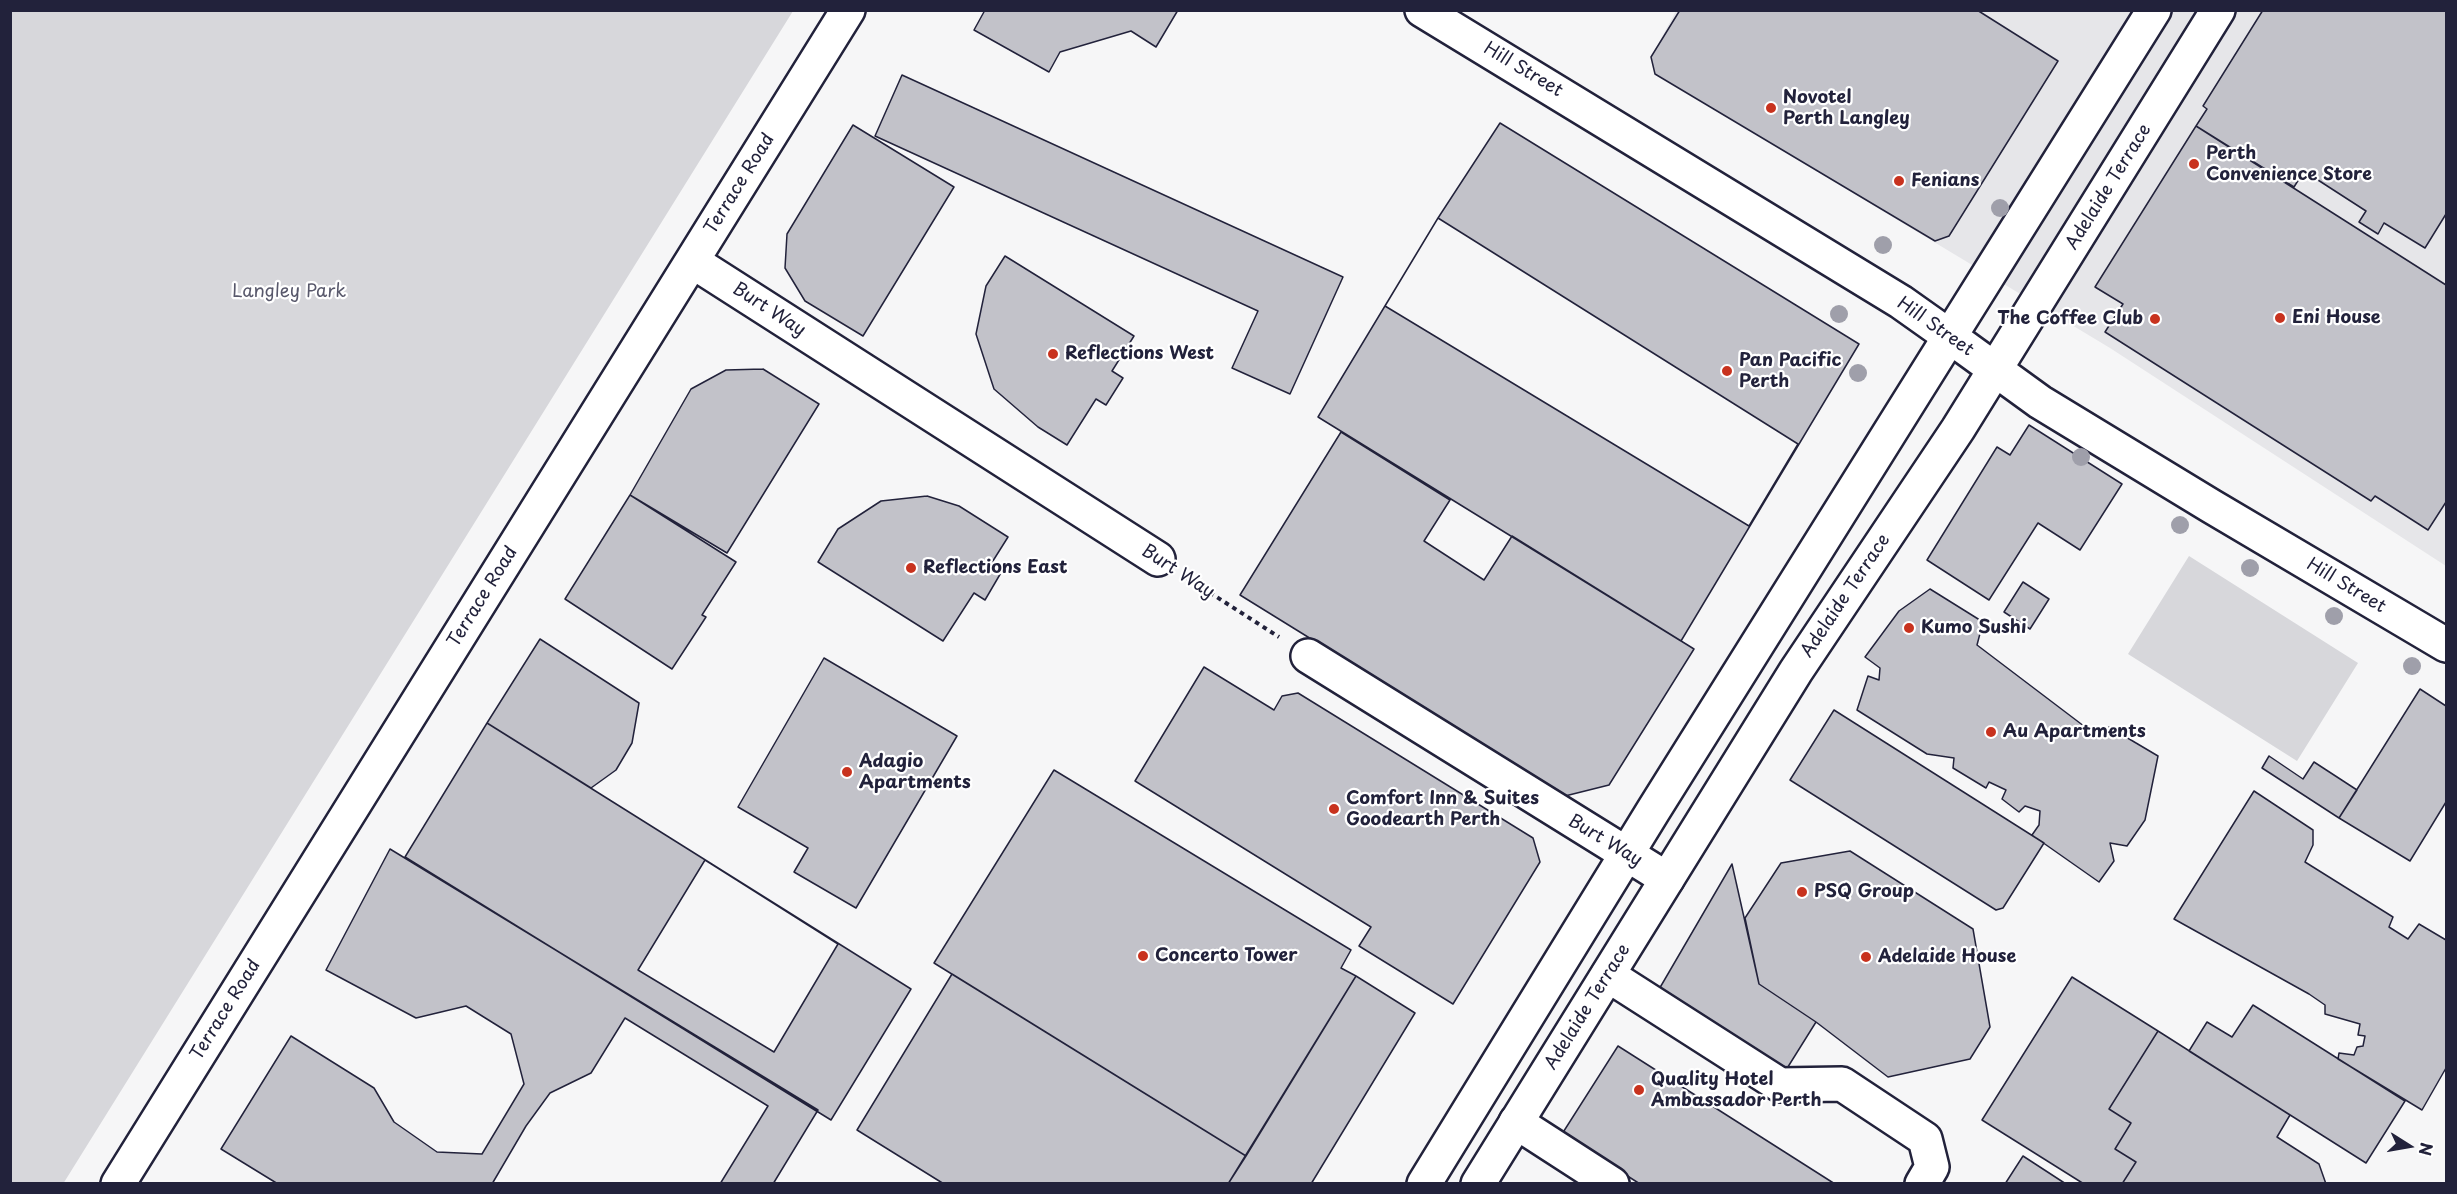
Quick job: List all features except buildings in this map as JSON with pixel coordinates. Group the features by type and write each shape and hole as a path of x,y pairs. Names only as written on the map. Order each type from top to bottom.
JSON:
{"main road":[{"name":"Terrace Road","path":"118,1184 848,10"},
{"name":"Hill Street","path":"1422,10 1901,302 2040,402 2211,507 2446,645"},
{"path":"1424,1184 1949,336 2154,10"},
{"name":"Adelaide Terrace","path":"1478,1184 1796,671 1958,429 2218,10"},
{"name":"Burt Way","path":"692,261 1158,559"},
{"name":"Burt Way","path":"1308,656 1667,879"},
{"path":"1608,975 1780,1085 1842,1084 1925,1139 1932,1167 1922,1184"},
{"path":"1516,1122 1612,1184"}],"path":[{"name":"Burt Way","path":"1158,559 1308,656"}],"shaded area":[{"path":"1676,11 2446,11 2446,566 2110,348 1655,74 1651,57"}],"green space":[{"name":"Langley Park","path":"10,11 793,11 63,1184 10,1183"},
{"path":"2189,556 2358,663 2297,761 2128,654"}],"place":[{"name":"Novotel Perth Langley","path":"1771,108"},
{"name":"Perth Convenience Store","path":"2194,164"},
{"name":"Fenians","path":"1899,181"},
{"name":"Eni House","path":"2280,318"},
{"name":"The Coffee Club","path":"2155,319"},
{"name":"Reflections West","path":"1053,354"},
{"name":"Pan Pacific Perth","path":"1727,371"},
{"name":"Reflections East","path":"911,568"},
{"name":"Kumo Sushi","path":"1909,628"},
{"name":"Au Apartments","path":"1991,732"},
{"name":"Adagio Apartments","path":"847,772"},
{"name":"Comfort Inn & Suites Goodearth Perth","path":"1334,809"},
{"name":"PSQ Group","path":"1802,892"},
{"name":"Concerto Tower","path":"1143,956"},
{"name":"Adelaide House","path":"1866,957"},
{"name":"Quality Hotel Ambassador Perth","path":"1639,1090"}]}
